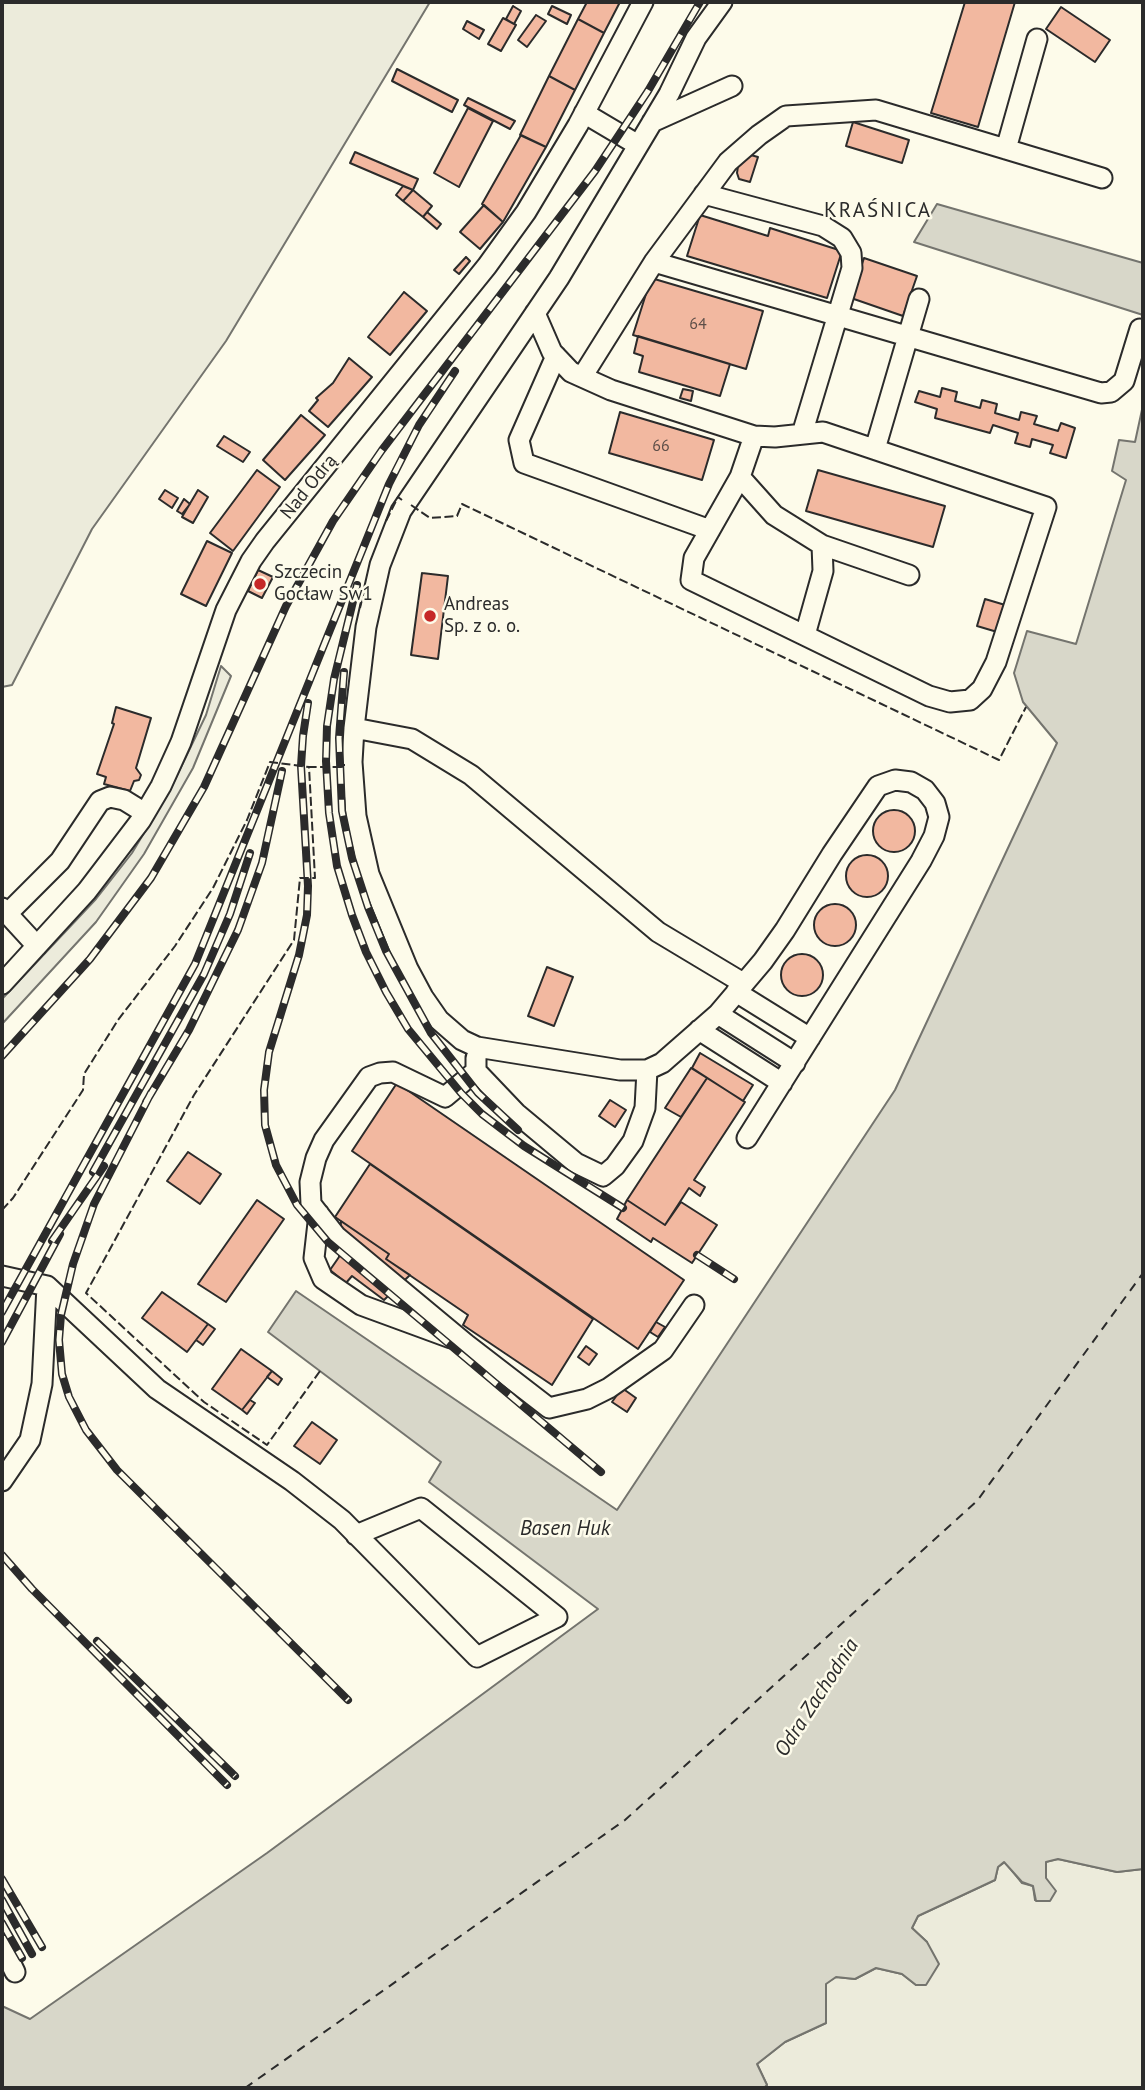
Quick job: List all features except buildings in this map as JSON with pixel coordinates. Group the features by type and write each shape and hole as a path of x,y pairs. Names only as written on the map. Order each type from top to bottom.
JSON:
{"street":[{"name":"Nad Odrą","path":"2,984 104,870 145,813 181,742 226,610 251,561 487,266 543,186 643,2"},
{"path":"722,2 696,38 668,94 583,240 406,502 392,530 373,594 362,655 352,762 356,816 364,854 381,905 423,998 450,1031 477,1047 589,1066 647,1070 662,1063 718,1014 740,987 785,930 878,786 895,780 911,782 925,790 935,803 939,817 934,836 747,1138"},
{"path":"1006,149 1037,39"},
{"path":"652,122 732,86"},
{"path":"582,377 654,262 728,162 786,116 876,110 1102,178"},
{"path":"584,113 638,145"},
{"path":"704,194 824,226 842,238 851,253 852,268 803,434"},
{"path":"654,262 1101,393 1111,392 1124,381 1140,329"},
{"path":"875,449 919,299"},
{"path":"535,313 556,356 571,372 611,390 754,436 775,437 823,432 1046,508 996,662 982,690 970,700 950,702 929,696 691,580 694,558 740,477 754,436"},
{"path":"556,356 519,440 524,463 710,530"},
{"path":"740,477 774,515 822,545 909,575"},
{"path":"805,635 823,571 822,545"},
{"path":"354,727 412,739 471,775 658,932 810,1038"},
{"path":"37,947 4,911 60,861 100,801 110,797 124,800 145,813"},
{"path":"718,1014 795,1063"},
{"path":"699,1030 782,1083"},
{"path":"477,1047 475,1071 445,1097 393,1072 369,1077 324,1140 310,1182 311,1204 337,1236 466,1344 549,1408 587,1399 609,1388 663,1350 694,1305"},
{"path":"475,1071 494,1093 576,1163 603,1177 634,1141 645,1108 647,1070"},
{"path":"319,1214 314,1258 323,1279 361,1305 466,1344"},
{"path":"2,1276 47,1286 157,1389 292,1480 342,1520 356,1535 477,1657 556,1617 421,1508 356,1535"},
{"path":"2,1481 30,1440 42,1384 47,1286"},
{"path":"2,1945 16,1972"}],"shaded area":[{"path":"2,2 430,2 226,341 92,529 12,685 2,687"},
{"path":"221,666 231,676 193,768 144,854 96,922 2,1024 2,999 96,899 132,853 171,788 206,715"},
{"path":"1058,1859 1117,1872 1143,1869 1143,2088 764,2088 767,2085 757,2064 785,2042 826,2023 826,1983 836,1977 855,1979 876,1968 902,1974 916,1985 927,1942 912,1928 918,1916 995,1880 998,1867 1005,1862 1022,1883 1033,1886 1035,1900 1046,1878 1045,1862"}],"water":[{"path":"937,204 1143,263 1143,315 914,242"},
{"path":"1143,405 1143,1869 1117,1872 1058,1859 1046,1862 1046,1878 1056,1891 1050,1901 1036,1901 1033,1886 1022,1882 1004,1862 998,1867 995,1880 918,1916 912,1928 927,1942 939,1964 926,1985 916,1985 902,1974 876,1968 855,1979 836,1977 826,1984 826,2023 785,2042 757,2064 767,2085 764,2088 2,2088 2,2006 30,2019 267,1853 598,1609 429,1482 441,1462 268,1332 296,1291 617,1510 895,1090 1057,743 1023,702 1014,673 1027,631 1076,644 1126,480 1112,471 1119,440 1135,442"}],"ferry route":[{"path":"245,2088 625,1820 977,1501 1143,1273"}],"railway":[{"path":"2,1056 90,959 151,878 204,787 286,606 333,521 382,450 595,171 648,91 700,2"},
{"path":"2,1312 195,964 389,484 419,425 455,371"},
{"path":"357,585 334,679 327,726 326,761 329,813 337,866 366,952 408,1029 482,1114 524,1146 623,1208"},
{"path":"344,672 339,738 342,811 352,858 368,907 386,951 431,1033 478,1093 518,1130"},
{"path":"308,703 301,766 308,886 307,915 299,955 269,1052 264,1090 265,1125 276,1165 297,1205 328,1242 601,1472"},
{"path":"146,1102 189,1030 238,930 262,863 282,771"},
{"path":"93,1172 204,974 230,914 250,853"},
{"path":"151,1093 94,1204 73,1264 61,1315 59,1340 62,1374 69,1397 86,1430 117,1470 348,1700"},
{"path":"52,1241 104,1166"},
{"path":"2,1342 60,1234"},
{"path":"697,1255 734,1279"},
{"path":"2,1555 32,1589 227,1785"},
{"path":"97,1641 235,1776"},
{"path":"2,1879 42,1947"},
{"path":"2,1900 32,1954"},
{"path":"2,1923 22,1958"}],"fence":[{"path":"386,521 398,497 402,500"},
{"path":"411,505 430,518 457,516 462,504 999,760 1026,707"},
{"path":"360,608 365,587"},
{"path":"2,1210 13,1198 83,1090 84,1074 118,1020 175,946 213,888 247,820 270,762 309,767"},
{"path":"320,1371 267,1445 204,1402 86,1293 194,1095 294,940 300,878 315,878 309,767 344,767 344,764"}],"place":[{"name":"Szczecin Gocław Sw1","path":"260,584"},
{"name":"Andreas Sp. z o. o.","path":"430,616"}],"district":[{"name":"KRAŚNICA","path":"878,211"}],"water label":[{"name":"Basen Huk","path":"565,1529"},
{"name":"Odra Zachodnia","path":"817,1698"}]}
